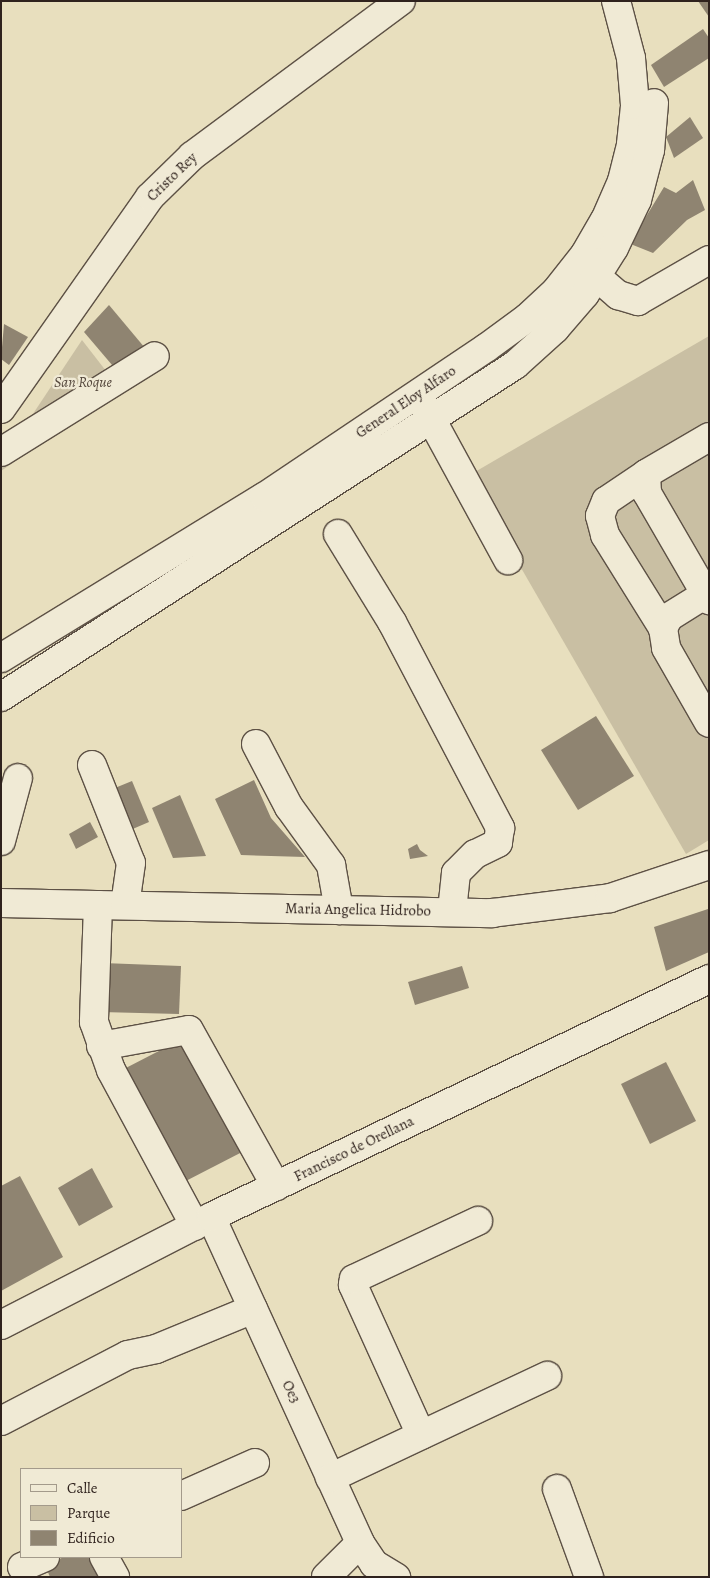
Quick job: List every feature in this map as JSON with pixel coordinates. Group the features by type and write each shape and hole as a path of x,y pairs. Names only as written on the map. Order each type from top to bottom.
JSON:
{"street":[{"name":"Cristo Rey","path":"1,409 150,197 192,156 401,1"},
{"name":"General Eloy Alfaro","path":"1,658 264,497 527,318 556,291 587,269 622,181 631,144 635,105 631,58 619,10"},
{"path":"1,698 515,365 555,329 587,269 637,200 650,150 654,103"},
{"path":"587,269 618,295 638,301 709,260"},
{"path":"1,452 155,356"},
{"path":"417,394 508,560"},
{"path":"708,438 646,474 606,501 600,516 605,535 663,628 666,648 709,723"},
{"path":"646,474 648,493 708,596 669,617 663,628"},
{"path":"338,534 392,622 500,828 498,843 475,854 459,868 452,912"},
{"path":"256,744 289,807 331,865 339,910"},
{"name":"Oe3","path":"92,765 131,863 112,905 94,1022 101,1046 168,1179 203,1221 253,1309 330,1478 376,1561"},
{"path":"1,841 18,778"},
{"name":"Maria Angelica Hidrobo","path":"1,903 492,913 610,898 709,865"},
{"name":"Francisco de Orellana","path":"1,1325 203,1221 709,979"},
{"path":"101,1046 189,1030 276,1186"},
{"path":"421,1435 353,1285 354,1279 478,1221"},
{"path":"1,1421 128,1355 156,1349 253,1309"},
{"path":"330,1478 547,1376"},
{"path":"182,1496 255,1463"},
{"path":"557,1490 582,1574"},
{"path":"105,1558 115,1577"},
{"path":"326,1577 376,1561"}],"green space":[{"path":"709,336 709,840 686,854 468,476"},
{"name":"San Roque","path":"82,340 120,389 1,471 1,462"}],"building":[{"path":"698,1 709,1 709,17"},
{"path":"703,29 709,38 709,58 664,87 651,65"},
{"path":"690,117 703,138 674,158 666,137"},
{"path":"693,180 705,210 687,220 653,253 633,245 633,238 664,187 676,193"},
{"path":"109,305 145,348 118,372 84,332"},
{"path":"4,324 28,337 9,365 1,359"},
{"path":"596,716 634,776 578,810 541,750"},
{"path":"254,780 271,818 305,857 241,855 215,799"},
{"path":"132,781 149,822 128,831 110,790"},
{"path":"180,795 206,856 173,858 152,808"},
{"path":"90,822 98,837 76,849 69,834"},
{"path":"417,844 420,850 428,856 410,859 408,849"},
{"path":"708,909 709,952 666,971 654,927"},
{"path":"103,963 181,966 179,1014 101,1012"},
{"path":"462,966 469,988 415,1005 408,982"},
{"path":"188,1036 246,1150 178,1185 120,1071"},
{"path":"666,1062 696,1121 650,1144 621,1084"},
{"path":"92,1168 113,1207 79,1226 58,1188"},
{"path":"20,1176 63,1257 1,1291 1,1186"},
{"path":"62,1558 96,1558 105,1577 50,1577 45,1565"}]}
